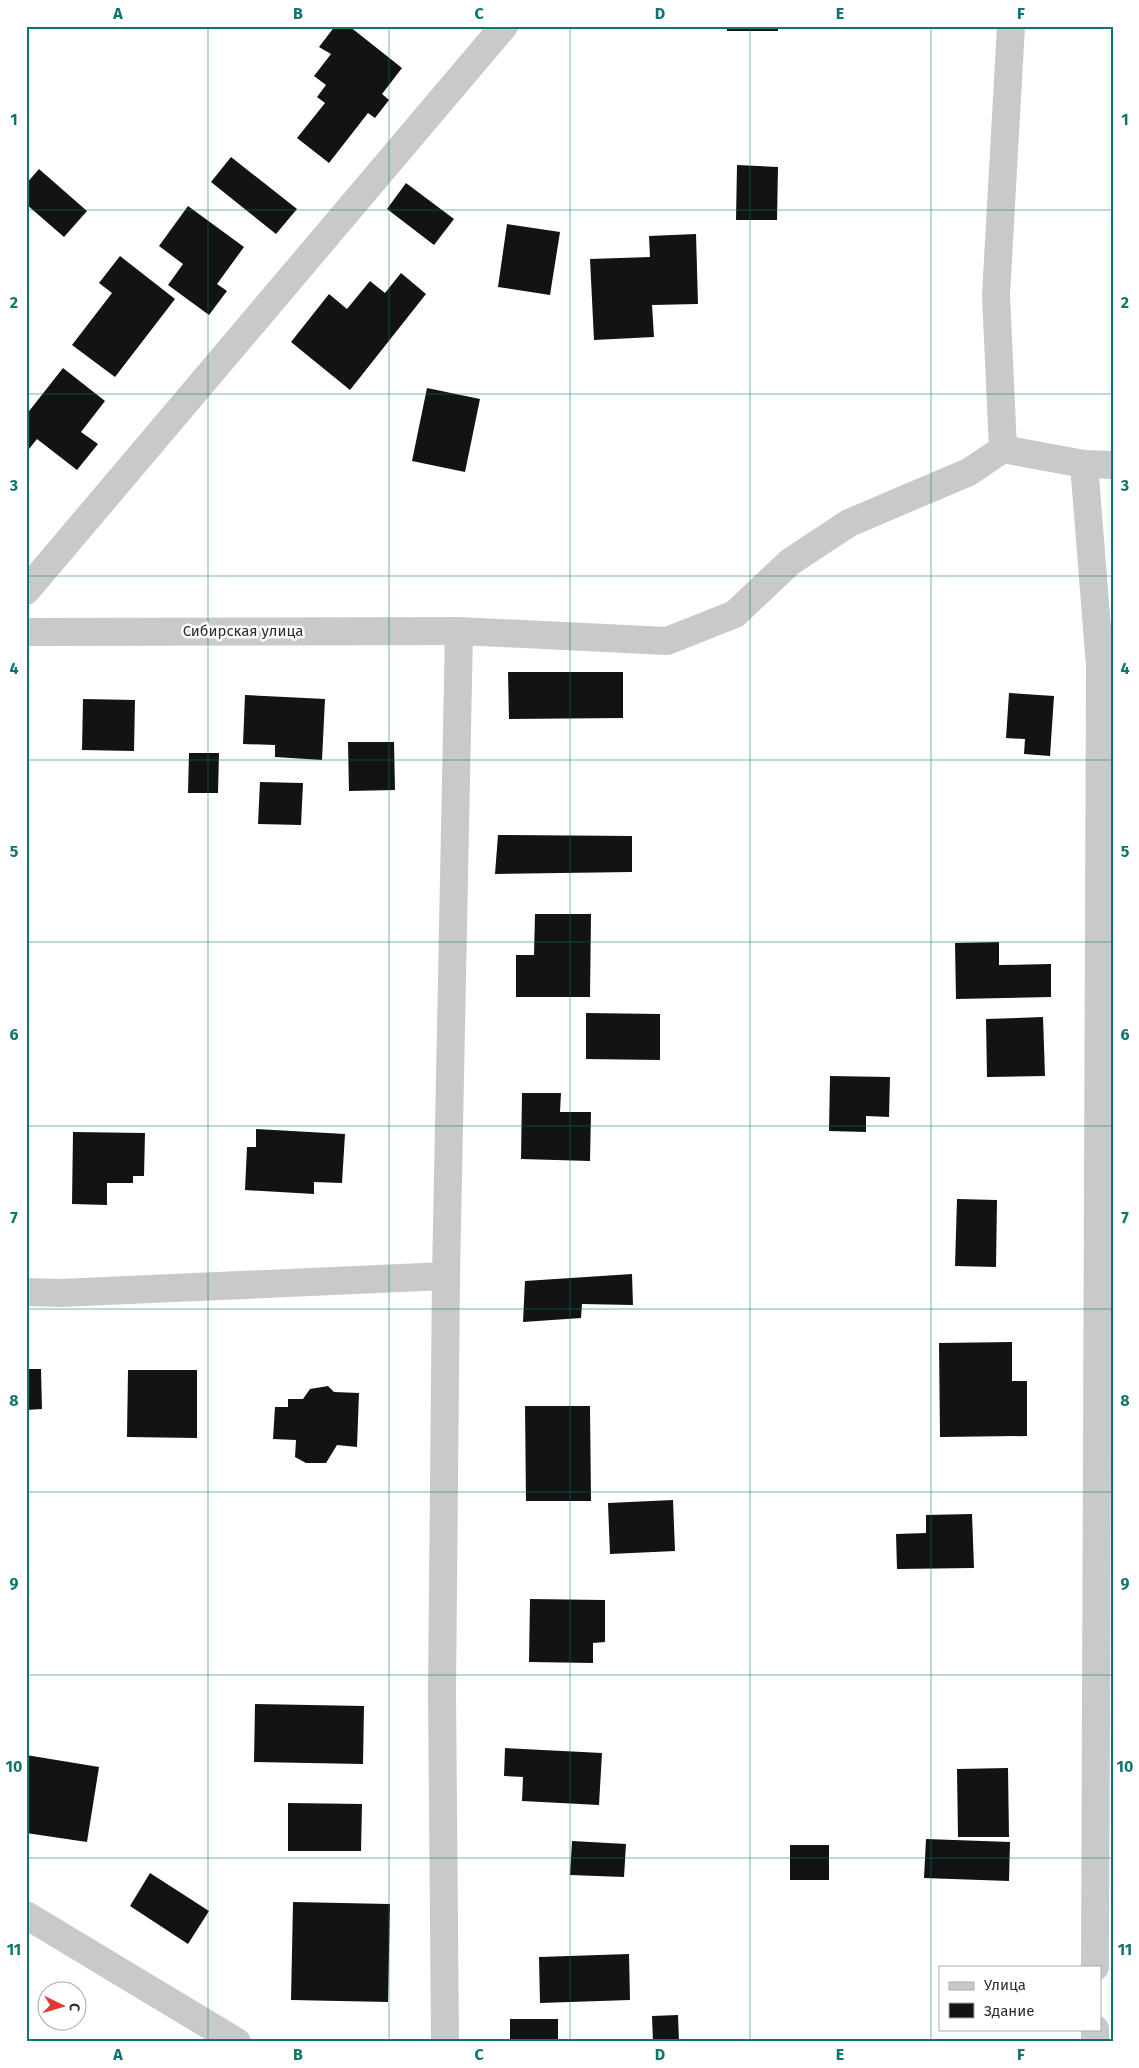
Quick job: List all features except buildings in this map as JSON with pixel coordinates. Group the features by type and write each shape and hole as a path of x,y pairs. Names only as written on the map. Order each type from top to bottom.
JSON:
{"street":[{"path":"26,591 504,26"},
{"path":"1011,26 996,295 1003,449 1084,464 1113,465"},
{"name":"Сибирская улица","path":"26,632 459,630 667,641 735,614 790,562 849,523 969,472 1003,449"},
{"path":"1084,464 1100,666 1095,1966"},
{"path":"445,2042 442,1691 446,1276 459,630"},
{"path":"26,1292 60,1293 446,1276"},
{"path":"26,1915 237,2042"}]}
